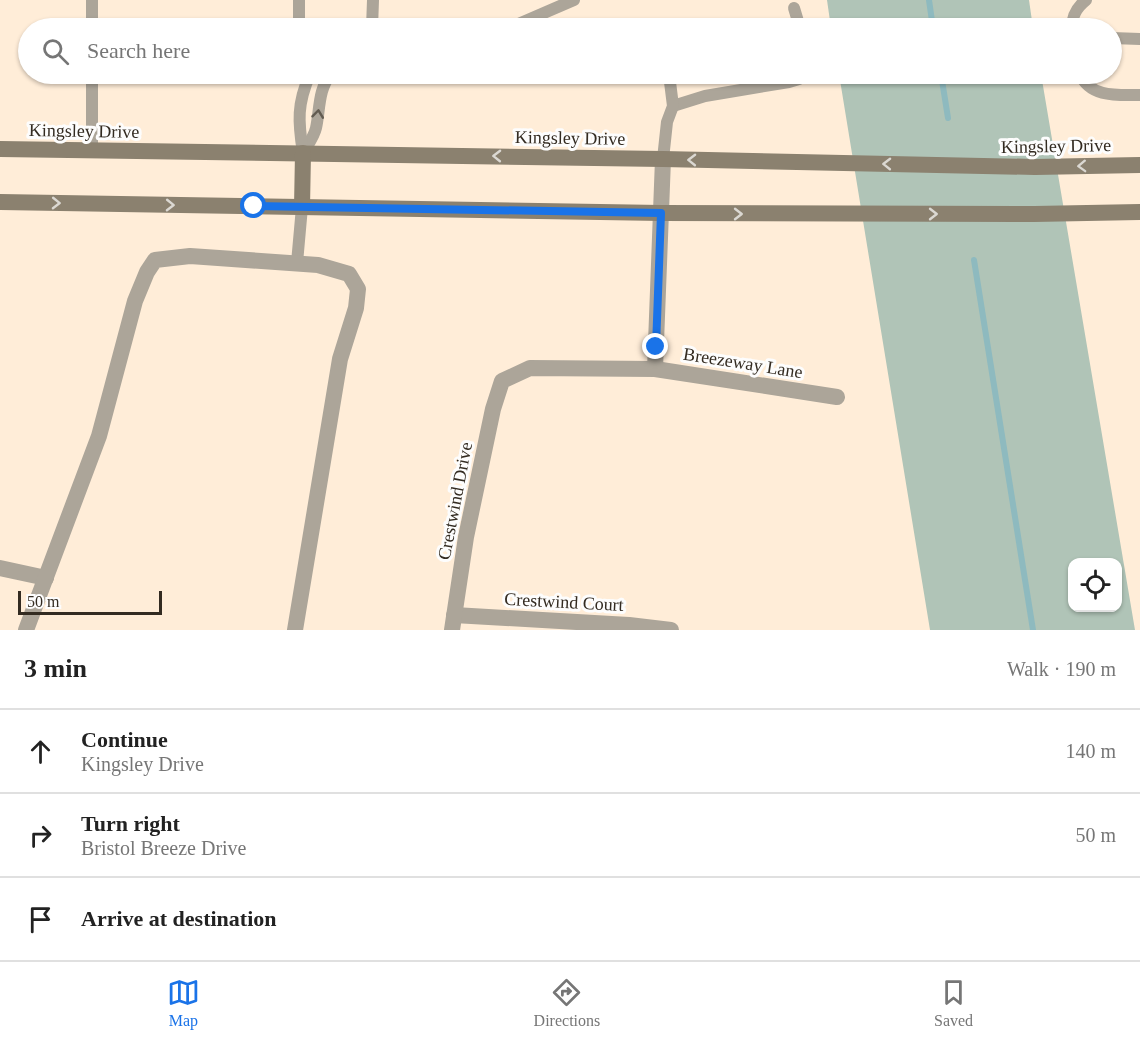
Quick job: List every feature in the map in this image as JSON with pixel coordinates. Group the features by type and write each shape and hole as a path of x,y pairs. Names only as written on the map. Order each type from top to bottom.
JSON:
{"main road":[{"name":"Kingsley Drive","path":"0,149 1035,167 1140,165"},
{"path":"302,207 303,153"},
{"path":"0,202 661,213 1140,213"}],"street":[{"path":"655,369 663,159"},
{"path":"26,630 99,436 135,301 147,272 155,260 190,256 318,264 349,274 357,289 356,308 340,359 295,630"},
{"name":"Breezeway Lane","path":"502,381 530,368 655,369 837,397"},
{"name":"Crestwind Drive","path":"453,623 466,537 493,409 502,381"},
{"path":"0,568 46,578"},
{"name":"Crestwind Court","path":"453,623 629,625 671,630"}],"lane":[{"path":"92,0 92,18"},
{"path":"299,0 299,18"},
{"path":"373,0 373,18"},
{"path":"532,18 574,0"},
{"path":"1072,18 1078,6 1086,0"},
{"path":"794,8 797,18"},
{"path":"1122,38 1140,39"},
{"path":"92,84 92,150"},
{"path":"303,153 299,124 301,95 306,84"},
{"path":"303,153 316,130 319,100 323,84"},
{"path":"663,159 667,122 674,106 671,84"},
{"path":"674,106 705,96 777,84"},
{"path":"1088,84 1095,90 1108,95 1140,95"},
{"path":"297,263 302,207"}],"green space":[{"path":"827,0 1029,0 1032,18 830,18"},
{"path":"841,84 1043,84 1135,630 930,630"}],"waterway":[{"path":"929,0 932,18"},
{"path":"943,84 948,118"},
{"path":"974,260 1033,630"}],"route":[{"path":"254,206 661,213 656,347"}]}
